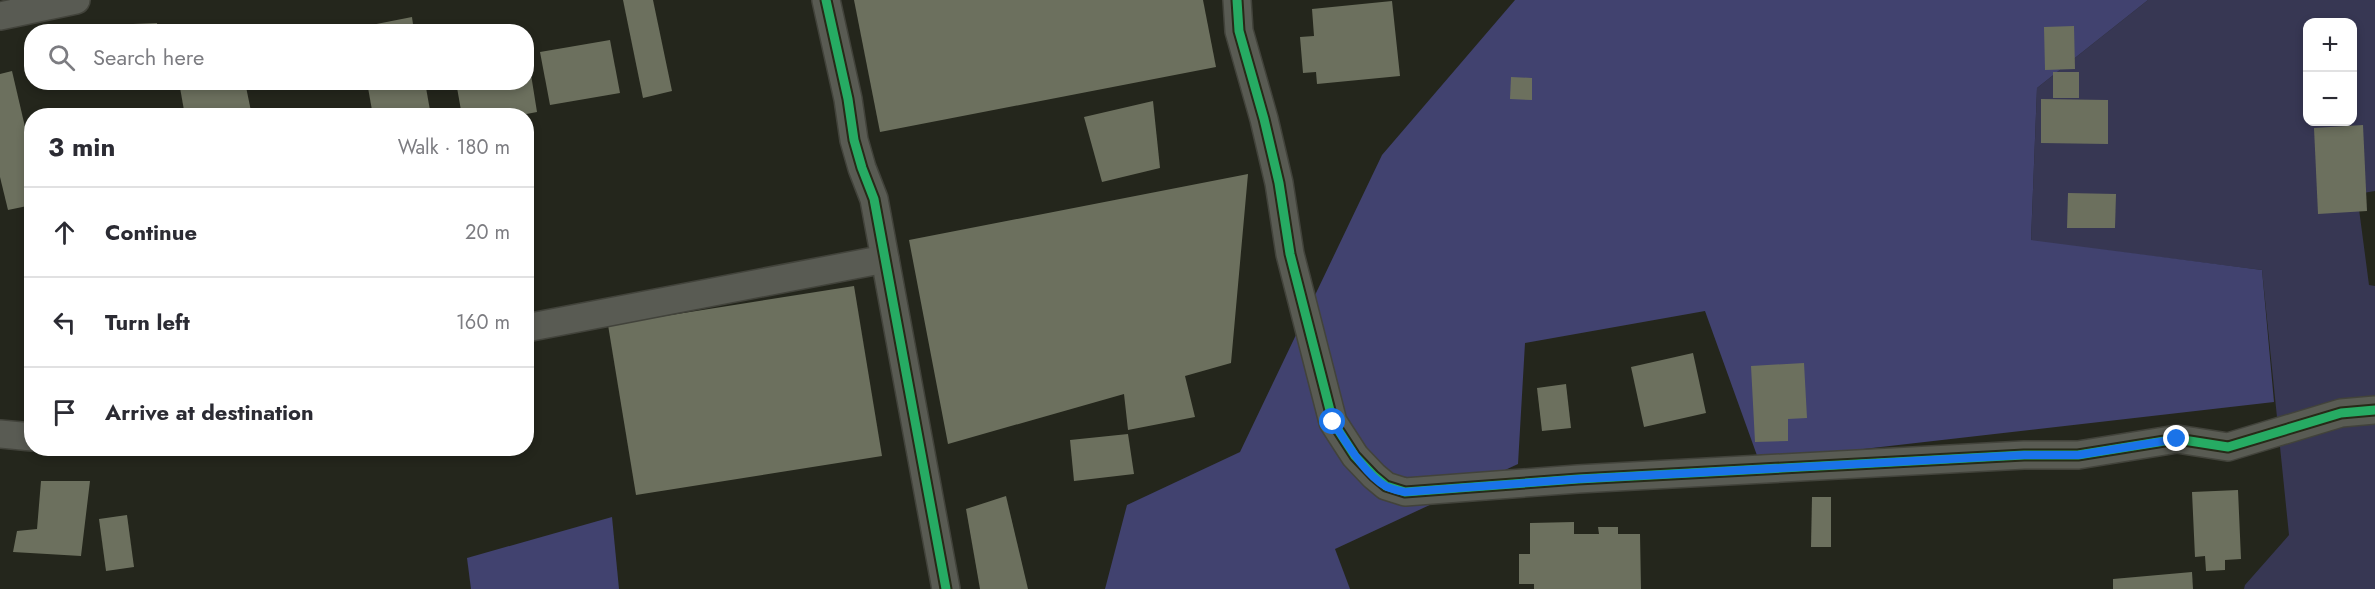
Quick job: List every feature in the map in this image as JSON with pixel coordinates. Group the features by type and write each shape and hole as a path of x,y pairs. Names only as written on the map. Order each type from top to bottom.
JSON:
{"street":[{"path":"0,16 76,0"},
{"path":"826,0 848,99 854,140 874,199 946,589"},
{"path":"1237,0 1239,31 1264,119 1279,183 1290,254 1333,422 1355,456 1386,486 1405,492 1578,479 2024,455 2078,455 2177,439 2228,447 2341,413 2375,410"},
{"path":"534,326 885,259"},
{"path":"0,434 24,436"}],"shaded area":[{"path":"1515,0 2148,0 2037,88 2031,240 2262,270 2274,402 1759,461 1705,311 1525,343 1518,464 1335,549 1350,589 1105,589 1127,505 1240,452 1382,155"},
{"path":"2148,0 2375,0 2375,191 2357,194 2369,285 2375,286 2375,589 2244,589 2289,535 2262,270 2031,241 2037,88"},
{"path":"612,517 619,589 471,589 467,558"}],"building":[{"path":"623,0 653,0 672,91 643,98"},
{"path":"854,0 1203,0 1216,67 880,132"},
{"path":"1392,1 1400,76 1317,84 1316,72 1303,73 1300,37 1314,36 1312,9"},
{"path":"412,17 413,24 376,24"},
{"path":"2074,26 2075,69 2045,70 2044,27"},
{"path":"610,40 620,93 550,105 540,52"},
{"path":"12,71 24,123 24,207 8,210 0,177 0,74"},
{"path":"2053,72 2079,72 2079,98 2053,98"},
{"path":"1511,77 1532,78 1532,100 1510,99"},
{"path":"180,90 247,90 250,108 184,108"},
{"path":"368,90 426,90 430,108 372,108"},
{"path":"457,90 533,90 537,112 534,113 534,108 461,108"},
{"path":"2041,99 2108,100 2108,144 2041,143"},
{"path":"1153,101 1160,168 1102,182 1084,117"},
{"path":"2363,125 2367,211 2318,214 2314,128"},
{"path":"1248,174 1231,363 1185,376 1195,417 1128,430 1124,394 948,444 909,240"},
{"path":"2068,193 2116,194 2115,228 2067,228"},
{"path":"854,286 882,456 636,495 608,325"},
{"path":"1693,353 1706,413 1644,427 1631,367"},
{"path":"1804,363 1807,418 1788,419 1788,441 1755,442 1751,366"},
{"path":"1566,384 1571,428 1542,431 1537,388"},
{"path":"1128,434 1134,474 1074,481 1070,440"},
{"path":"41,481 90,481 81,556 13,552 17,531 37,529"},
{"path":"2238,490 2241,559 2225,560 2225,570 2206,571 2205,556 2195,557 2192,492"},
{"path":"1006,496 1028,589 980,589 966,509"},
{"path":"1812,497 1831,497 1831,547 1811,547"},
{"path":"127,515 134,567 106,571 99,519"},
{"path":"1574,522 1574,534 1599,534 1598,527 1618,527 1618,534 1640,534 1641,589 1534,589 1534,584 1519,584 1519,554 1530,554 1530,523"},
{"path":"2192,572 2193,589 2113,589 2113,579"}],"cycle path":[{"path":"826,0 848,99 854,140 874,199 946,589"},
{"path":"1237,0 1239,31 1264,119 1279,183 1290,254 1333,422 1355,456 1386,486 1405,492 1578,479 2024,455 2078,455 2177,439 2228,447 2341,413 2375,410"}],"route":[{"path":"1333,422 1355,456 1374,476 1386,486 1405,492 1578,479 2024,455 2078,455 2177,439"}]}
